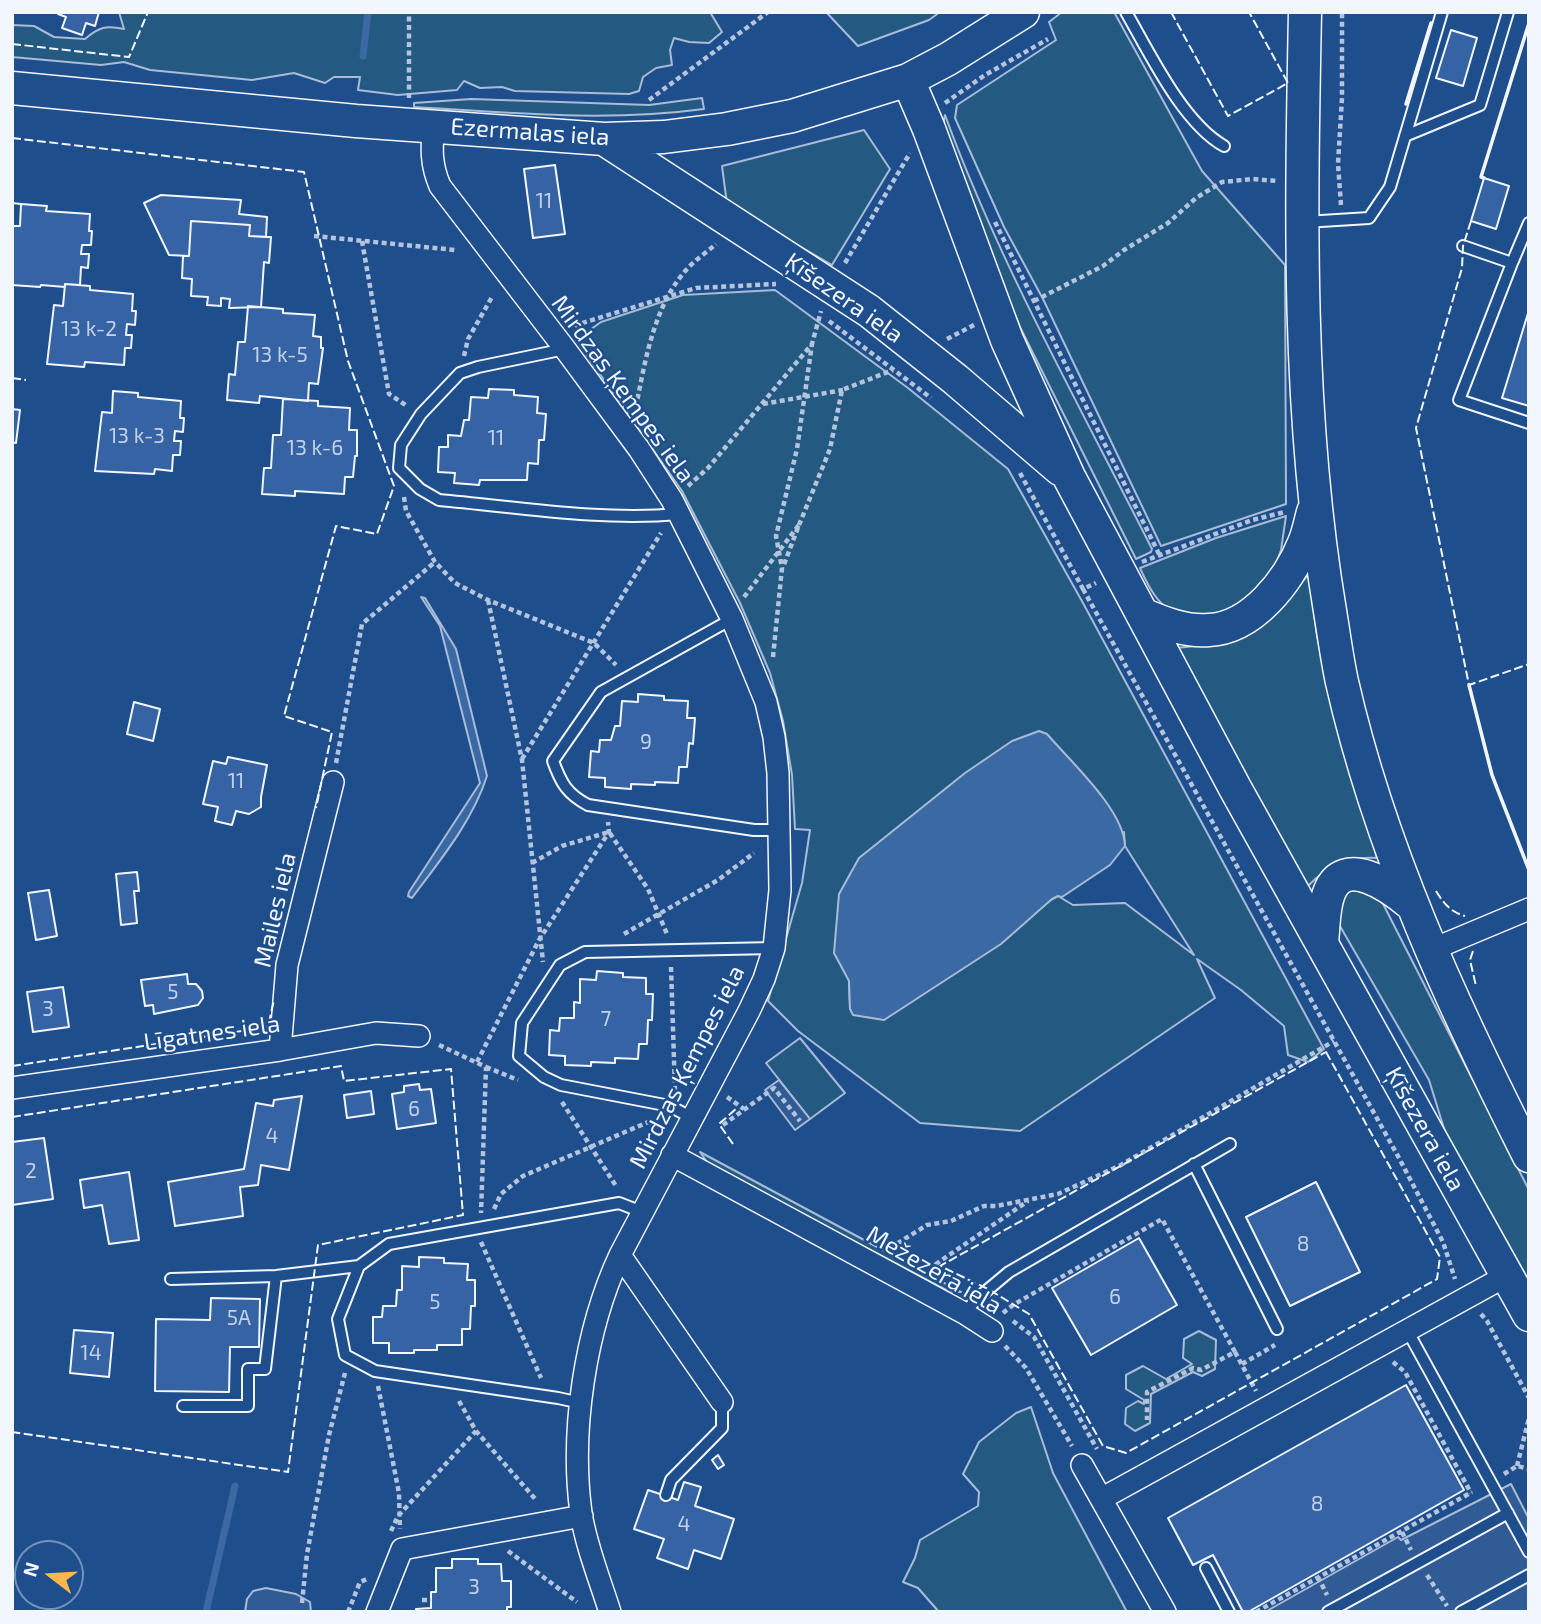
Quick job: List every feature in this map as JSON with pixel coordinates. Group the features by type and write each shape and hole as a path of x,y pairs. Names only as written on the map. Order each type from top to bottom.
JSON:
{"street":[{"name":"Ezermalas iela","path":"12,88 356,121 604,139 664,137 727,129 792,116 908,80 948,59 1023,12"},
{"path":"1142,614 1168,625 1210,631 1235,623 1259,608 1284,579 1304,543 1301,509 1305,13"},
{"name":"Ķīšezera iela","path":"908,80 941,116 996,313 1069,477 1235,788 1529,1315"},
{"name":"Mirdzas Ķempes iela","path":"434,126 431,149 433,171 440,186 630,436 675,507 732,619 766,702 777,761 780,890 774,948 764,979 620,1255 607,1283 597,1316 581,1403 576,1458 582,1516 610,1612"},
{"name":"Ķīšezera iela","path":"604,139 820,302 869,311 1069,477"},
{"path":"1301,509 1363,763 1411,904 1481,1062 1529,1156"},
{"name":"Mailes iela","path":"280,1050 286,965 333,782"},
{"path":"1322,942 1329,890 1338,879 1353,874 1367,876 1391,887 1411,904"},
{"path":"1431,950 1529,909"},
{"name":"Līgatnes iela","path":"12,1088 280,1050 376,1033 419,1037"},
{"name":"Mežezera iela","path":"672,1155 964,1313 997,1322"},
{"path":"620,1255 722,1402"},
{"path":"1101,1499 1506,1276"},
{"path":"1082,1465 1165,1612"},
{"path":"377,1612 394,1545 582,1516"}],"lane":[{"path":"1126,12 1171,89 1209,138 1224,146"},
{"path":"1303,209 1342,220 1369,218 1390,187 1442,12"},
{"path":"1405,136 1480,105 1508,12"},
{"path":"1529,223 1459,400 1529,423"},
{"path":"1463,246 1512,263"},
{"path":"565,349 460,373 421,414 401,444 399,468 420,489 439,500 613,516 648,517 675,507"},
{"path":"732,619 601,692 553,761 560,779 573,797 587,805 754,830 780,830"},
{"path":"692,1118 670,1106 561,1085 544,1077 519,1056 522,1023 560,965 585,952 774,948"},
{"path":"964,1313 1009,1272 1230,1144"},
{"path":"1194,1164 1278,1329"},
{"path":"171,1279 275,1276 359,1266 389,1244 620,1203 642,1212"},
{"path":"359,1266 338,1320 345,1355 375,1371 581,1403"},
{"path":"183,1406 248,1406 248,1369 265,1369 275,1276"},
{"path":"1407,1330 1529,1552"},
{"path":"666,1495 671,1480 722,1428 722,1402"},
{"path":"1328,1612 1508,1513"},
{"path":"1206,1568 1228,1612"},
{"path":"1461,1612 1529,1575"}],"path":[{"path":"409,12 409,98"},
{"path":"649,100 768,12"},
{"path":"1342,12 1342,98 1338,163 1342,220"},
{"path":"782,568 776,536 797,450 820,302 910,152 941,116 985,75 1048,39"},
{"path":"1034,300 1102,267 1168,223 1196,198 1222,182 1253,179 1276,181 1303,209"},
{"path":"992,216 1159,554"},
{"path":"314,236 455,250"},
{"path":"630,436 646,353 668,297 687,269 719,241 713,237"},
{"path":"362,240 389,394 421,414"},
{"path":"565,349 576,325 696,288 777,284 767,277"},
{"path":"460,373 468,339 492,297"},
{"path":"820,302 893,370 934,401"},
{"path":"922,353 996,313"},
{"path":"675,507 812,344"},
{"path":"763,404 844,390 893,370"},
{"path":"772,661 782,568 830,449 844,390"},
{"path":"1014,465 1443,1242 1455,1279 1466,1298 1487,1321 1529,1398"},
{"path":"399,468 406,510 435,562 456,583 488,600 594,643 628,676"},
{"path":"1138,564 1252,520 1301,509"},
{"path":"732,619 740,603 799,525"},
{"path":"522,760 661,533"},
{"path":"333,782 362,624 435,562"},
{"path":"1083,589 1104,579"},
{"path":"488,600 522,760 539,940 547,985"},
{"path":"419,1037 477,1062 539,940 609,832 605,807"},
{"path":"611,951 624,934 718,880 754,853"},
{"path":"889,1248 927,1225 951,1221 984,1206 1058,1194 1121,1165 1334,1041"},
{"path":"486,1067 522,1081"},
{"path":"723,1125 774,1088 800,1121"},
{"path":"721,1092 744,1109"},
{"path":"557,1095 617,1186 620,1203"},
{"path":"480,1227 496,1206 501,1194 523,1176 651,1121 670,1106"},
{"path":"935,1273 936,1264 1034,1197"},
{"path":"997,1322 1013,1305 1162,1219 1254,1388"},
{"name":"Mežezera iela","path":"997,1322 1082,1465"},
{"path":"1017,1324 1034,1337 1090,1435"},
{"path":"1242,1364 1276,1344"},
{"path":"1147,1420 1147,1392 1193,1368 1201,1370 1235,1352"},
{"path":"302,1603 307,1554 329,1435 349,1357"},
{"path":"1390,1361 1405,1372 1471,1493"},
{"path":"375,1371 399,1493 394,1545"},
{"path":"448,1382 476,1431 554,1520"},
{"path":"1256,1612 1517,1466 1529,1418"},
{"path":"394,1545 398,1516 476,1431"},
{"path":"1517,1466 1529,1469"},
{"path":"503,1548 577,1602"},
{"path":"348,1612 360,1582 368,1578"},
{"path":"422,1600 431,1600"}],"shaded area":[{"path":"119,12 710,12 722,32 709,43 674,38 670,50 672,65 656,68 643,77 639,91 629,94 515,91 502,87 480,88 464,81 457,90 398,95 358,90 360,77 334,77 325,83 294,73 252,80 150,70 124,62 101,65 12,57 12,25 34,26 54,37 85,39 103,28 124,29"},
{"path":"826,12 940,12 929,20 858,46"},
{"path":"1062,12 1114,12 1202,171 1285,265 1286,504 1161,546 1043,299 1004,227 955,118 957,105 1056,40 1049,22"},
{"path":"702,98 704,109 632,115 523,114 414,107 414,103 471,99 649,105"},
{"path":"945,115 966,170 1016,280 1152,549 1136,559 1020,327 956,171 943,125"},
{"path":"864,130 890,169 832,265 727,204 722,166"},
{"path":"775,290 908,388 1008,469 1324,1049 1308,1062 1288,1055 1284,1026 1241,990 1197,959 1215,998 1020,1131 920,1123 798,1031 768,1001 802,883 810,830 795,829 792,775 783,721 770,673 740,603 682,491 576,340 601,322 683,295","holes":["1124,832 1125,846 1194,955 1125,903 1073,905 1058,896 850,1009 849,981"]},
{"path":"1286,516 1281,550 1272,575 1230,615 1197,615 1174,611 1157,598 1140,568 1216,538"},
{"path":"1309,574 1317,636 1334,713 1377,858 1348,861 1323,872 1309,885 1304,885 1176,648 1204,645 1275,612"},
{"path":"421,597 425,598 456,649 487,776 464,825 412,898 408,896 409,892 480,783 440,626"},
{"path":"1039,731 1047,734 1095,787 1116,817 1125,846 1110,865 1062,897 1052,899 1001,944 884,1020 853,1015 850,1009 849,981 834,953 839,894 859,858 965,773 1012,741"},
{"path":"1354,888 1378,894 1529,1190 1529,1290 1450,1148 1429,1080 1337,921 1343,893"},
{"path":"800,1038 845,1093 810,1119 766,1063"},
{"path":"779,1080 810,1119 795,1130 765,1090"},
{"path":"700,1152 961,1292 950,1292 709,1165"},
{"path":"1199,1331 1216,1340 1215,1369 1202,1376 1193,1372 1151,1394 1150,1423 1135,1431 1125,1424 1126,1408 1138,1401 1144,1404 1144,1400 1126,1389 1126,1375 1143,1366 1166,1379 1192,1364 1183,1358 1184,1339"},
{"path":"1031,1407 1053,1473 1127,1612 939,1612 918,1588 903,1582 915,1558 920,1540 978,1506 979,1492 963,1474 979,1442 1016,1413"},
{"path":"1511,1484 1529,1519 1529,1612 1265,1612 1398,1537 1401,1540"},
{"path":"266,1588 296,1594 310,1602 311,1612 245,1612 247,1599 253,1591"}],"building":[{"path":"58,12 99,12 95,26 86,23 82,35 62,28 66,17"},
{"path":"1451,30 1477,38 1463,86 1436,78"},
{"path":"555,165 565,234 533,238 524,169"},
{"path":"1484,178 1509,186 1496,229 1471,221"},
{"path":"161,195 241,200 239,214 267,217 266,237 249,236 250,225 191,221 189,256 169,255 144,203"},
{"path":"21,204 47,206 46,211 90,214 91,245 82,245 81,254 89,254 88,268 81,267 80,285 12,285 12,226 20,226"},
{"path":"191,221 250,225 249,236 271,237 269,263 264,262 261,307 229,308 230,299 221,298 221,306 207,305 208,297 191,296 192,279 182,278 183,256 189,256"},
{"path":"65,284 90,286 90,290 133,294 135,325 127,324 126,335 132,335 131,348 125,348 124,365 85,362 84,367 47,364 54,305 63,306"},
{"path":"248,306 283,309 283,313 315,315 313,336 321,337 323,348 318,384 309,383 308,401 260,396 259,403 227,400 229,374 235,375 238,342 245,342"},
{"path":"1529,310 1529,406 1502,398"},
{"path":"489,389 514,390 514,395 538,397 537,413 546,414 544,440 539,440 538,464 528,463 527,480 480,480 479,485 454,483 455,473 438,472 439,447 448,447 448,435 461,436 464,420 469,420 471,397 488,398"},
{"path":"113,391 138,393 138,397 181,401 183,432 175,431 174,441 181,441 180,455 173,455 172,471 155,469 154,474 95,471 102,412 112,413"},
{"path":"283,399 318,401 318,406 350,408 349,430 357,430 357,456 353,477 345,477 344,494 295,491 295,496 262,494 264,468 271,468 273,435 281,435"},
{"path":"12,409 20,410 16,443 12,442"},
{"path":"638,694 664,696 664,700 688,701 687,718 695,718 693,744 689,743 687,767 679,767 678,783 631,784 631,789 605,787 605,778 589,777 591,751 599,752 600,740 611,740 615,726 620,726 622,701 638,702"},
{"path":"134,702 160,709 153,741 127,734"},
{"path":"228,757 267,765 261,807 249,814 236,811 232,825 215,821 218,807 203,804 213,761 226,764"},
{"path":"137,872 139,891 134,891 137,923 121,925 116,874"},
{"path":"49,890 57,936 36,940 28,893"},
{"path":"597,971 623,973 623,977 646,978 646,994 653,994 652,1020 648,1020 647,1044 639,1044 638,1059 615,1058 615,1063 591,1062 591,1066 565,1065 565,1056 549,1055 550,1030 559,1031 560,1018 574,1018 574,1002 580,1003 580,979 596,980"},
{"path":"187,974 188,984 196,984 202,991 203,998 198,1005 154,1014 153,1005 145,1006 141,980"},
{"path":"63,987 69,1027 33,1032 27,992"},
{"path":"419,1084 420,1090 431,1089 436,1123 397,1129 392,1094 404,1092 404,1086"},
{"path":"371,1091 374,1114 347,1118 344,1095"},
{"path":"302,1096 289,1170 261,1165 258,1185 240,1187 243,1216 175,1226 168,1182 244,1169 256,1103 273,1106 274,1100"},
{"path":"44,1138 53,1199 12,1205 12,1142"},
{"path":"129,1172 139,1240 109,1244 102,1205 84,1208 80,1180"},
{"path":"1316,1182 1360,1272 1290,1306 1246,1217"},
{"path":"1139,1238 1177,1305 1091,1355 1052,1288"},
{"path":"419,1257 444,1258 444,1263 468,1264 467,1280 475,1280 475,1306 471,1306 470,1329 462,1329 462,1345 437,1345 437,1350 414,1350 414,1353 389,1353 389,1343 373,1343 373,1317 382,1317 383,1306 396,1306 397,1290 402,1290 402,1266 419,1267"},
{"path":"211,1298 260,1299 259,1347 230,1347 229,1392 155,1391 156,1319 210,1320"},
{"path":"74,1330 113,1333 109,1377 70,1373"},
{"path":"1406,1385 1464,1490 1248,1612 1243,1612 1213,1555 1193,1565 1168,1518"},
{"path":"718,1455 724,1465 718,1469 712,1460"},
{"path":"684,1482 701,1487 695,1506 734,1519 721,1559 694,1550 688,1569 657,1558 664,1539 634,1529 648,1490 678,1500"},
{"path":"452,1559 478,1559 478,1564 501,1564 502,1581 511,1581 511,1607 507,1607 507,1612 416,1612 416,1609 431,1608 431,1592 436,1592 436,1568 452,1568"}],"waterway":[{"path":"363,56 368,12"},
{"path":"206,1612 235,1486"}],"fence":[{"path":"12,44 129,57 148,12"},
{"path":"1171,12 1228,116 1288,83 1249,12"},
{"path":"12,138 304,172 348,361 394,486 377,534 336,526 284,716 332,732 316,808"},
{"path":"12,203 21,204"},
{"path":"1471,221 1463,246 1462,268 1416,428 1469,685 1529,664"},
{"path":"12,378 26,380"},
{"path":"1436,891 1448,907 1465,916"},
{"path":"1473,951 1470,960 1476,986"},
{"path":"12,1066 268,1027 274,1000"},
{"path":"1326,1052 1440,1257 1437,1279 1126,1453 1103,1446 1029,1314 988,1289 940,1266 1326,1052"},
{"path":"12,1117 341,1066 344,1081 451,1069 463,1215 318,1245 288,1472 12,1432"},
{"path":"733,1144 719,1124 737,1108"}],"wall":[{"path":"1406,104 1431,23"},
{"path":"1484,178 1481,177 1529,23"},
{"path":"1469,685 1492,775 1529,870"}]}
